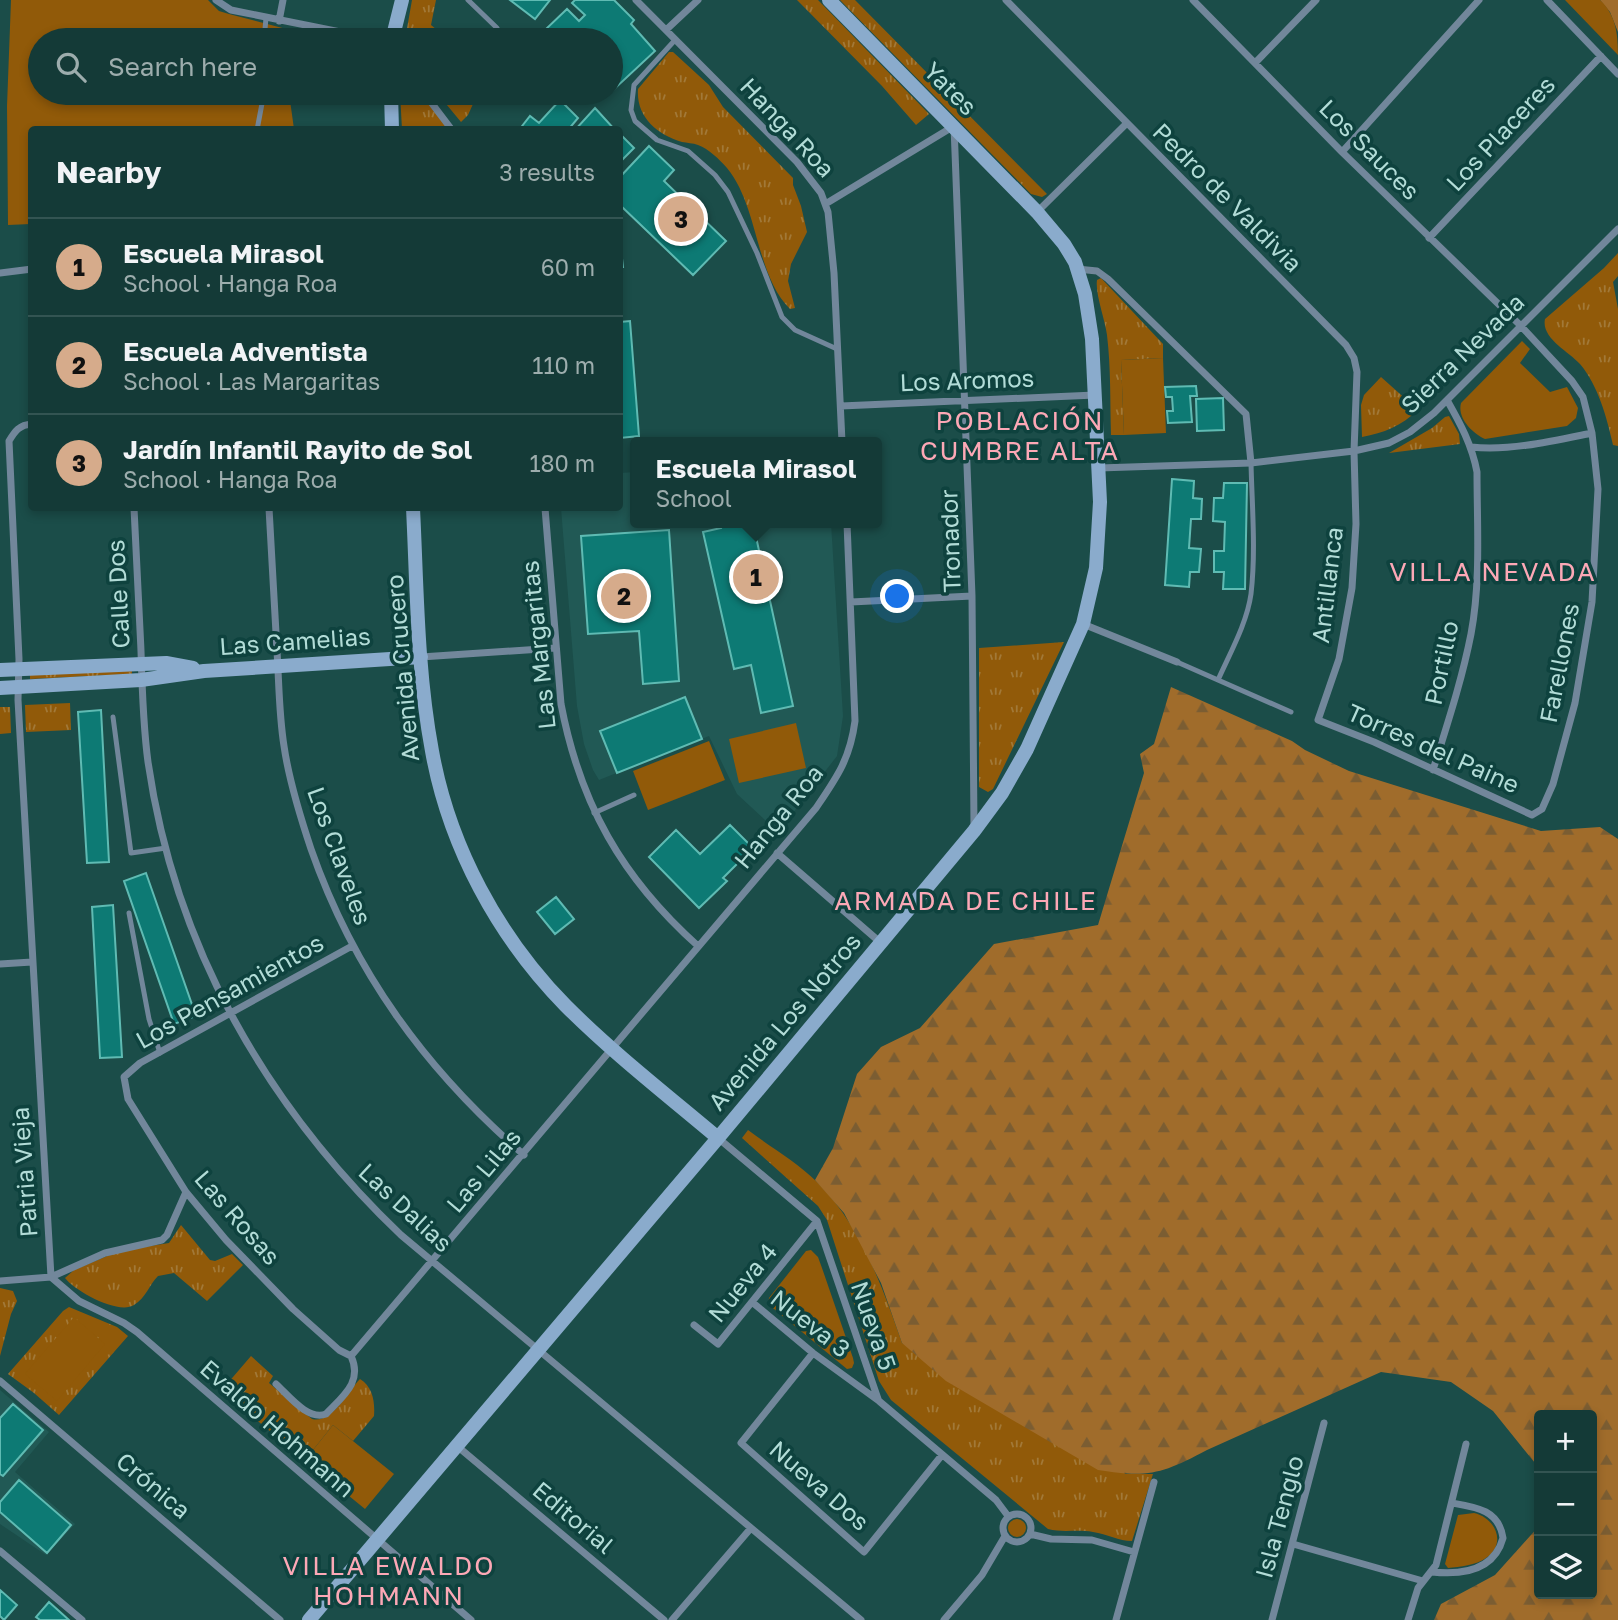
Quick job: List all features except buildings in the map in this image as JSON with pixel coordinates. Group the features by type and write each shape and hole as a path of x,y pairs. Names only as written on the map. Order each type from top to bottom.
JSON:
{"main road":[{"path":"394,28 402,0"},
{"name":"Yates","path":"829,0 1037,212"},
{"path":"391,105 392,126"},
{"name":"Avenida Los Notros","path":"309,1620 718,1138 974,831 1002,793 1027,748 1068,663 1083,624 1096,568 1099,535 1093,340 1085,294 1064,244 1037,212"},
{"name":"Avenida Crucero","path":"413,511 426,721 439,783 459,844 472,873 498,920 522,955 564,1004 718,1138"},
{"name":"Las Camelias","path":"0,688 141,680 204,671 421,657"},
{"name":"Las Camelias","path":"0,670 166,663 204,671"}],"street":[{"path":"216,0 231,10 316,28"},
{"path":"279,21 283,0"},
{"name":"Hanga Roa","path":"636,0 797,162 827,203 834,273 842,437"},
{"path":"666,30 698,0"},
{"name":"Pedro de Valdivia","path":"1006,0 1346,345 1354,358 1357,372 1354,452"},
{"name":"Los Sauces","path":"1193,0 1342,152 1520,325"},
{"path":"1255,63 1316,0"},
{"path":"1342,152 1479,0"},
{"path":"1547,0 1618,75"},
{"name":"Los Placeres","path":"1429,238 1601,57"},
{"path":"434,105 449,126"},
{"path":"1037,212 1126,124"},
{"path":"827,203 954,125"},
{"name":"Tronador","path":"954,125 972,596 974,831"},
{"name":"Sierra Nevada","path":"1099,468 1251,463 1354,452 1378,447 1399,438 1423,423 1618,229"},
{"path":"0,273 28,270"},
{"path":"1077,270 1097,271 1108,279 1245,414 1251,463"},
{"name":"Farellones","path":"1520,325 1577,388 1586,405 1598,489 1598,525 1587,646 1575,703 1551,790 1542,809 1532,814"},
{"name":"Los Aromos","path":"841,406 1095,395"},
{"name":"Portillo","path":"1433,770 1455,700 1471,632 1478,549 1477,472 1471,447 1447,400"},
{"name":"Patria Vieja","path":"28,424 15,431 9,441 18,687 51,1277"},
{"path":"1471,447 1496,448 1551,442 1592,433"},
{"name":"Antillanca","path":"1318,720 1339,659 1352,588 1356,524 1354,452"},
{"name":"Calle Dos","path":"134,511 141,680"},
{"name":"Los Claveles","path":"270,511 284,747 293,788 317,867 352,946 392,1010 439,1072 494,1129 524,1154"},
{"name":"Las Margaritas","path":"545,511 561,704 566,732 580,778 594,813 614,850 638,884 698,946"},
{"name":"Hanga Roa","path":"612,1047 816,808 843,768 852,747 855,720 847,528"},
{"path":"851,602 972,596"},
{"path":"1083,624 1177,662"},
{"name":"Las Camelias","path":"421,657 555,648"},
{"name":"Las Dalias","path":"141,680 148,763 166,848 192,931 230,1013 269,1080 317,1146 372,1207 432,1261 861,1620"},
{"name":"Torres del Paine","path":"1318,720 1532,814"},
{"path":"777,853 881,943"},
{"name":"Los Pensamientos","path":"127,1073 133,1067 352,946"},
{"path":"0,964 32,962"},
{"name":"Las Lilas","path":"354,1353 612,1047"},
{"name":"Las Rosas","path":"127,1073 124,1083 128,1099 186,1192 226,1240 293,1309 345,1355 354,1353"},
{"path":"718,1138 817,1221"},
{"path":"0,1281 51,1277 105,1253 162,1240 167,1235 186,1192"},
{"name":"Nueva 4","path":"694,1325 718,1344 817,1221"},
{"name":"Nueva 5","path":"817,1221 879,1401 996,1500 1008,1516"},
{"name":"Evaldo Hohmann","path":"51,1277 79,1301 137,1332 471,1620"},
{"name":"Nueva 3","path":"752,1302 813,1353 879,1401"},
{"path":"276,1384 309,1413 321,1416 326,1414 352,1385 356,1373 354,1353"},
{"name":"Nueva Dos","path":"813,1353 741,1443 864,1552 942,1455"},
{"name":"Crónica","path":"0,1381 280,1620"},
{"name":"Isla Tenglo","path":"1272,1620 1324,1423"},
{"path":"1408,1620 1415,1595 1438,1560 1466,1444"},
{"name":"Editorial","path":"457,1446 664,1620"},
{"path":"1116,1620 1154,1482"},
{"path":"1432,1572 1456,1573 1482,1566 1494,1557 1503,1538 1498,1522 1487,1512 1452,1503"},
{"path":"944,1620 982,1575 1005,1536 1003,1528 1008,1516 1017,1513 1026,1516 1031,1524 1030,1534 1024,1541 1018,1542 1005,1536"},
{"path":"672,1620 751,1528"},
{"path":"1030,1534 1051,1539 1092,1540 1134,1552"},
{"path":"1293,1544 1423,1581"},
{"path":"0,1552 82,1620"}],"lane":[{"path":"468,0 498,28"},
{"path":"266,28 267,18"},
{"path":"675,40 634,85 631,110 635,121 657,140 688,151 715,175 727,192 757,253 782,317 795,330 837,349"},
{"path":"258,126 262,105"},
{"path":"1217,680 1238,635 1251,596 1251,463"},
{"path":"1177,662 1291,712"},
{"path":"113,717 131,853 166,848"},
{"path":"594,813 634,795"},
{"path":"129,913 149,1019 160,1053"}],"shaded area":[{"path":"630,472 630,528 831,528 843,716 837,756 778,832 737,794 709,736 599,780 593,770 584,744 577,706 561,511 623,511 623,473"},
{"path":"0,1390 49,1432 15,1472 75,1524 46,1555 0,1524"}],"green space":[{"path":"11,0 208,0 219,11 283,28 28,28 28,105 291,105 294,126 28,126 28,224 8,225 7,106"},
{"path":"412,0 436,0 431,25 435,28 407,28"},
{"path":"797,0 818,0 929,114 916,125 882,86"},
{"path":"840,0 855,0 1047,194 1042,197 1031,194"},
{"path":"1565,0 1600,0 1610,12 1615,25 1618,55"},
{"path":"1600,0 1618,0 1618,32 1610,12"},
{"path":"669,52 673,52 709,85 723,107 793,178 807,232 791,264 788,281 795,308 790,309 770,278 745,202 727,168 702,147 673,139 656,129 640,108 638,89"},
{"path":"401,105 429,105 446,126 402,126"},
{"path":"447,105 473,105 461,122"},
{"path":"1618,253 1618,276 1613,282 1618,309 1618,446 1613,445 1601,402 1592,382 1580,364 1551,338 1545,326 1545,319"},
{"path":"1101,278 1163,344 1163,358 1121,360 1124,435 1111,435 1108,347 1097,286 1097,280"},
{"path":"1522,341 1530,349 1520,363 1550,392 1567,387 1578,408 1576,418 1567,426 1485,439 1475,433 1463,419 1461,403"},
{"path":"1163,358 1166,433 1124,435 1121,360"},
{"path":"1381,377 1418,410 1392,428 1362,437 1361,405 1364,395"},
{"path":"1449,416 1459,434 1460,444 1389,453 1432,428"},
{"path":"1064,642 993,789 988,792 979,787 979,648"},
{"path":"132,670 132,674 30,679 30,675"},
{"path":"1171,687 1292,741 1349,771 1541,831 1600,827 1618,839 1618,1620 1434,1620 1441,1604 1495,1575 1534,1532 1534,1599 1597,1599 1597,1410 1534,1410 1534,1462 1493,1411 1451,1382 1381,1372 1166,1469 1143,1474 1098,1470 946,1381 902,1343 881,1283 844,1213 815,1180 833,1148 857,1074 881,1047 920,1028 994,944 1098,925 1144,773 1140,754 1154,744"},
{"path":"70,703 71,730 26,732 25,705"},
{"path":"0,707 10,707 11,733 0,734"},
{"path":"796,723 806,768 739,783 729,739"},
{"path":"709,741 725,780 648,810 633,771"},
{"path":"748,1130 817,1182 846,1218 869,1258 902,1343 1126,1474 1153,1474 1132,1541 1087,1531 1048,1529 891,1400 879,1381 827,1220 818,1206 742,1138"},
{"path":"181,1225 210,1260 215,1261 232,1254 243,1265 207,1301 174,1273 158,1276 142,1299 127,1307 97,1300 65,1278 74,1270 119,1251 169,1243"},
{"path":"811,1250 818,1257 822,1268 853,1358 852,1368 847,1369 768,1304 769,1298 806,1251"},
{"path":"0,1288 13,1291 17,1301 0,1356"},
{"path":"69,1307 117,1327 128,1336 59,1415 8,1374"},
{"path":"74,1317 105,1344 57,1401 25,1374"},
{"path":"251,1356 273,1376 269,1383 312,1419 326,1417 333,1412 360,1379 368,1386 372,1395 374,1416 353,1441 333,1425 305,1460 221,1391"},
{"path":"333,1425 394,1474 365,1509 305,1460"},
{"path":"1474,1513 1488,1520 1493,1526 1496,1546 1482,1560 1448,1568 1445,1564 1458,1515"},
{"path":"1017,1519 1023,1522 1026,1528 1023,1534 1017,1537 1011,1534 1008,1528 1011,1522"}],"place":[{"name":"Jardín Infantil Rayito de Sol","path":"681,219"},
{"name":"Escuela Mirasol","path":"756,577"},
{"name":"Escuela Adventista","path":"624,596"}],"district":[{"name":"POBLACIÓN CUMBRE ALTA","path":"1020,436"},
{"name":"VILLA NEVADA","path":"1493,572"},
{"name":"ARMADA DE CHILE","path":"966,901"},
{"name":"VILLA EWALDO HOHMANN","path":"389,1581"}]}
